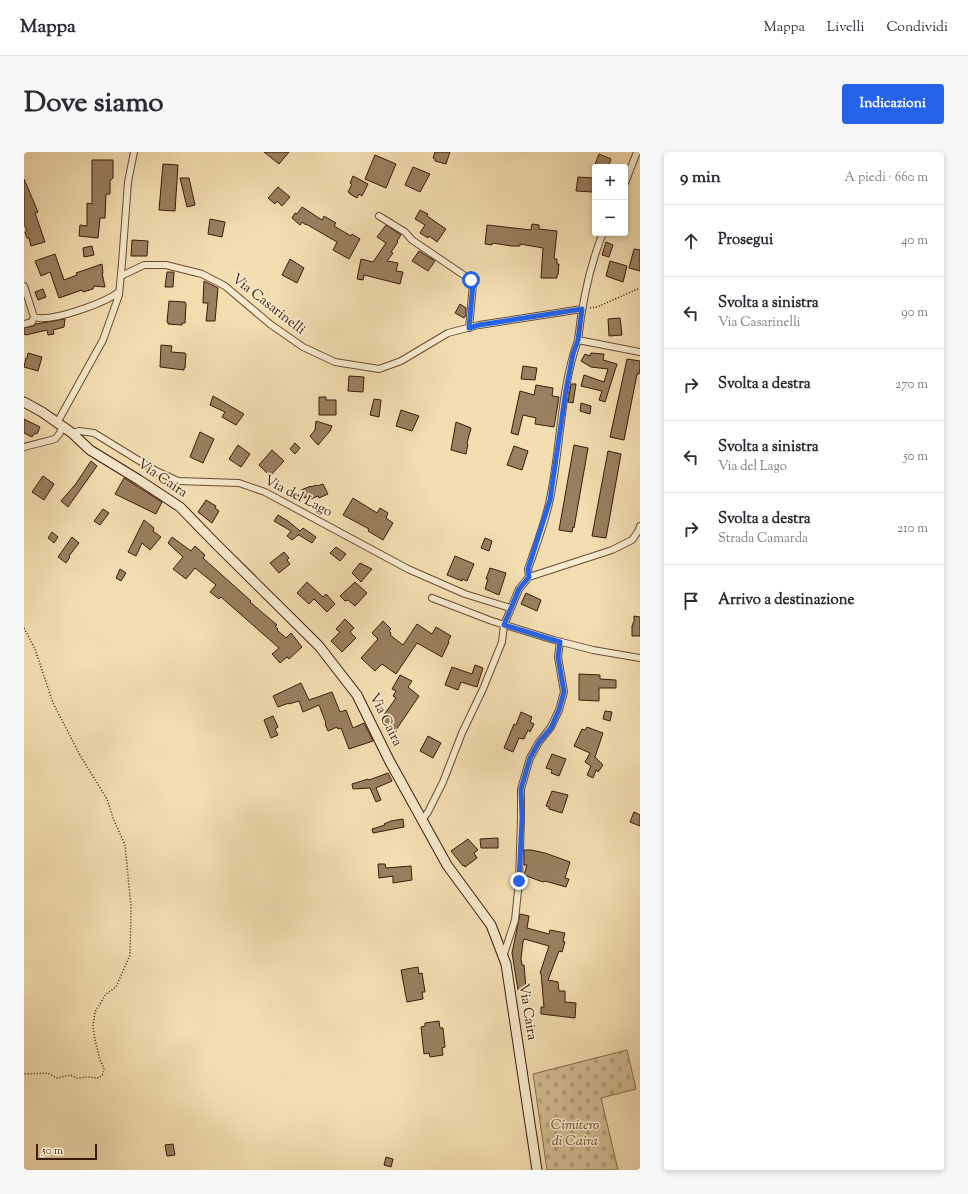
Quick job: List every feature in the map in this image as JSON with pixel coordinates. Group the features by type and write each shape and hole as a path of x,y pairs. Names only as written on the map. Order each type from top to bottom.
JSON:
{"street":[{"path":"24,447 55,439 60,433 60,424 103,340 119,292 128,182 134,152"},
{"path":"628,175 637,152"},
{"path":"379,216 405,232 412,240 471,280 473,284 469,328"},
{"path":"529,577 528,569 550,500 566,390 573,354 578,340 582,309 587,286 603,236"},
{"name":"Via Casarinelli","path":"121,276 144,265 166,265 202,274 225,286 270,324 303,348 335,362 379,368 402,361 448,334 479,325 582,309"},
{"path":"24,286 34,317 32,322 24,324"},
{"path":"34,317 45,319 67,314 106,301 119,292"},
{"path":"578,340 640,352"},
{"name":"Via Caira","path":"24,402 60,424 90,450 180,507 214,543 319,646 357,695 389,760 448,865 491,925 506,964 537,1170"},
{"name":"Via del Lago","path":"72,433 79,431 94,433 156,471 178,481 239,483 265,492 408,568 465,594 510,608"},
{"path":"422,820 428,812 443,782 462,733 483,689 502,642 504,625 510,608 519,589 529,577 612,550 632,540 640,526"},
{"path":"432,598 504,625 560,642 593,650 640,658"},
{"path":"503,957 515,920 522,818 521,789 530,758 539,742 551,728 559,710 564,692 558,657 560,642"}],"path":[{"path":"582,309 597,307 640,288"},
{"path":"24,628 35,649 53,702 81,757 107,799 113,818 125,845 131,907 130,955 116,987 106,994 95,1012 93,1026 100,1060 104,1068 103,1074 99,1078 77,1078 70,1075 57,1078 47,1073 24,1074"}],"green space":[{"name":"Cimitero di Caira","path":"627,1050 636,1089 601,1098 618,1170 547,1170 533,1074"}],"building":[{"path":"264,152 289,152 279,164"},
{"path":"435,152 450,152 446,164 435,161 433,158"},
{"path":"599,154 611,159 609,164 595,164"},
{"path":"375,155 396,164 386,188 365,179"},
{"path":"92,160 113,160 113,178 110,181 110,194 106,194 105,218 100,218 98,238 79,236 80,225 87,226 87,203 92,204"},
{"path":"163,164 178,165 175,211 159,210"},
{"path":"413,167 430,174 420,192 405,185"},
{"path":"353,176 368,184 362,196 359,194 357,198 348,192 352,184 350,183"},
{"path":"578,177 592,178 592,192 576,191"},
{"path":"180,178 189,178 195,205 187,207"},
{"path":"24,179 38,212 35,213 45,242 31,246 29,238 27,238 25,232 27,231 24,224"},
{"path":"278,187 290,197 282,206 277,201 275,204 268,198"},
{"path":"302,207 322,220 324,216 336,223 334,226 351,236 352,234 360,239 349,259 333,250 337,242 302,222 300,225 292,218"},
{"path":"420,210 428,214 427,216 446,229 437,242 429,236 428,238 420,233 425,225 415,219"},
{"path":"210,219 225,222 222,237 208,234"},
{"path":"532,224 539,225 539,229 557,231 554,259 557,259 557,264 559,264 557,278 541,278 543,248 520,244 520,246 512,246 492,243 492,245 485,244 487,225 531,230"},
{"path":"386,225 401,235 391,252 393,253 387,261 398,263 396,271 403,272 400,284 364,275 363,280 357,279 361,259 373,262 386,243 377,237"},
{"path":"132,240 148,241 147,256 131,256"},
{"path":"606,242 613,245 609,257 602,255"},
{"path":"92,246 94,255 84,257 83,248"},
{"path":"634,249 640,250 640,271 629,268"},
{"path":"419,251 435,261 428,271 412,261"},
{"path":"55,254 64,280 77,275 76,273 102,264 105,287 94,286 93,289 83,292 82,290 59,298 50,272 41,276 35,261"},
{"path":"290,259 304,268 297,283 282,275"},
{"path":"610,261 627,266 623,282 606,276"},
{"path":"167,272 174,272 173,287 165,287"},
{"path":"204,281 218,288 215,321 206,321 208,303 203,303"},
{"path":"43,289 46,297 38,300 35,292"},
{"path":"169,301 185,302 185,323 182,323 182,325 168,324"},
{"path":"460,304 466,308 466,315 464,318 455,313"},
{"path":"620,318 622,335 609,336 608,319"},
{"path":"65,319 64,327 53,330 54,334 48,335 47,330 26,335 24,334 24,328 36,324"},
{"path":"161,345 172,346 171,352 185,353 184,370 160,367"},
{"path":"28,353 42,357 38,371 24,367"},
{"path":"591,353 604,354 603,360 617,364 605,402 599,400 602,391 581,386 584,375 604,382 608,369 591,367 581,361 585,354 590,356"},
{"path":"627,359 640,361 640,369 639,374 637,374 624,440 610,437"},
{"path":"523,366 537,368 535,380 521,379"},
{"path":"349,376 364,377 363,392 348,391"},
{"path":"571,384 576,384 573,403 568,402"},
{"path":"536,385 553,388 552,396 559,397 554,427 535,424 536,418 523,415 518,435 511,433 520,391 534,395"},
{"path":"213,396 244,414 236,425 222,417 225,412 210,405"},
{"path":"319,397 326,397 326,400 336,400 336,415 319,415"},
{"path":"374,399 381,400 379,417 370,415"},
{"path":"581,403 591,406 590,414 580,411"},
{"path":"401,410 419,416 412,431 396,426"},
{"path":"24,419 40,427 37,434 35,433 32,437 24,433"},
{"path":"316,421 332,426 330,431 318,445 310,436 315,430"},
{"path":"456,422 471,428 466,454 451,450"},
{"path":"200,432 214,439 203,463 190,457"},
{"path":"295,443 300,448 295,454 290,449"},
{"path":"238,445 250,454 241,467 229,459"},
{"path":"574,445 588,448 574,528 573,527 572,532 559,530"},
{"path":"514,446 528,451 522,470 507,465"},
{"path":"272,450 284,461 270,476 259,465"},
{"path":"608,451 621,454 606,538 592,536"},
{"path":"91,461 97,466 68,507 61,501 75,485"},
{"path":"43,476 54,484 44,500 32,492"},
{"path":"124,478 162,502 156,514 115,494"},
{"path":"323,484 328,494 319,498 318,496 308,500 307,497 304,498 301,490 311,486"},
{"path":"353,498 377,513 380,508 388,513 386,518 393,523 383,540 368,531 369,529 343,515"},
{"path":"206,500 216,506 215,508 219,511 212,523 198,512"},
{"path":"103,509 109,513 100,525 94,521"},
{"path":"278,515 300,531 303,528 316,537 312,543 299,535 292,540 287,536 291,531 274,521"},
{"path":"144,520 154,528 153,531 161,537 150,550 142,543 136,556 128,552"},
{"path":"52,532 58,537 54,543 48,538"},
{"path":"72,537 79,543 69,556 70,557 66,563 58,557"},
{"path":"172,537 191,551 195,546 205,555 203,558 277,625 275,626 278,629 277,630 286,638 291,633 302,647 289,659 287,657 280,663 272,654 279,648 221,597 219,599 210,592 216,585 195,568 186,579 173,569 183,557 168,543"},
{"path":"485,538 492,541 489,551 481,548"},
{"path":"336,547 346,554 340,561 330,553"},
{"path":"284,552 289,558 287,560 290,564 279,573 270,563"},
{"path":"455,556 474,564 467,581 462,579 462,581 447,575"},
{"path":"360,563 372,569 361,582 352,573"},
{"path":"490,568 506,573 499,595 485,589 488,579 486,579"},
{"path":"120,569 126,573 121,581 116,578"},
{"path":"307,582 323,597 326,594 335,604 327,612 314,599 309,604 297,593"},
{"path":"355,582 367,593 355,606 348,600 345,601 340,596"},
{"path":"526,593 541,600 537,611 521,604"},
{"path":"634,616 640,617 640,636 632,636"},
{"path":"345,619 354,628 350,632 356,638 342,652 331,641 340,632 336,629"},
{"path":"383,621 391,629 389,631 391,633 390,635 403,645 417,624 432,634 436,627 451,636 442,657 417,643 396,674 382,664 375,671 361,658 378,639 372,633"},
{"path":"475,665 483,668 477,687 461,682 458,690 445,685 452,667 472,674"},
{"path":"579,674 600,675 600,679 616,680 616,688 599,688 599,701 579,700"},
{"path":"400,675 412,681 408,687 419,696 396,730 381,719 396,698 393,696 396,691 392,689"},
{"path":"301,683 309,700 332,692 340,712 346,710 353,728 364,723 373,741 349,749 341,728 338,729 337,727 328,731 319,705 303,712 299,701 278,707 273,696"},
{"path":"605,711 612,712 610,721 603,719"},
{"path":"521,712 532,717 530,722 534,724 530,732 528,730 524,739 519,738 513,752 504,748 514,724 516,725"},
{"path":"273,716 278,727 275,729 278,735 271,738 264,720"},
{"path":"587,727 603,733 595,757 603,765 598,772 596,770 593,778 587,775 591,766 585,762 590,753 574,746 582,729 585,730"},
{"path":"428,736 441,743 433,758 420,751"},
{"path":"552,754 566,759 559,776 551,773 552,770 546,768"},
{"path":"388,773 392,781 376,788 381,800 376,802 370,788 353,789 352,784"},
{"path":"552,791 568,795 562,813 549,809 549,807 546,806"},
{"path":"634,812 640,815 640,826 630,822"},
{"path":"403,819 404,827 373,833 372,829 385,825 384,824 391,821"},
{"path":"498,838 498,848 481,848 480,839"},
{"path":"468,839 478,850 474,853 477,858 465,867 451,851"},
{"path":"524,850 545,853 570,862 565,878 569,879 566,887 540,881 524,875 527,865 524,865"},
{"path":"378,864 385,864 386,868 411,866 412,880 393,883 393,876 379,878"},
{"path":"520,914 529,916 527,928 549,934 550,930 565,933 563,941 565,942 562,952 559,951 548,980 558,982 559,991 565,991 565,1002 576,1003 575,1018 541,1014 541,1007 544,1007 540,973 549,946 524,939 521,959 522,965 524,965 526,988 518,990 512,953"},
{"path":"418,967 419,974 422,973 425,992 422,992 423,999 407,1002 401,970"},
{"path":"439,1021 440,1028 443,1028 445,1047 442,1048 443,1055 430,1057 429,1053 424,1054 421,1027 425,1026 425,1023"},
{"path":"173,1144 175,1155 167,1156 165,1145"},
{"path":"386,1157 393,1159 391,1167 384,1165"}],"route":[{"path":"471,280 473,284 469,328 479,325 582,309 578,340 573,354 566,390 550,500 538,542 528,569 529,577 519,589 504,625 560,642 558,657 564,692 559,710 551,728 539,742 530,758 521,789 522,818 519,881"}]}
